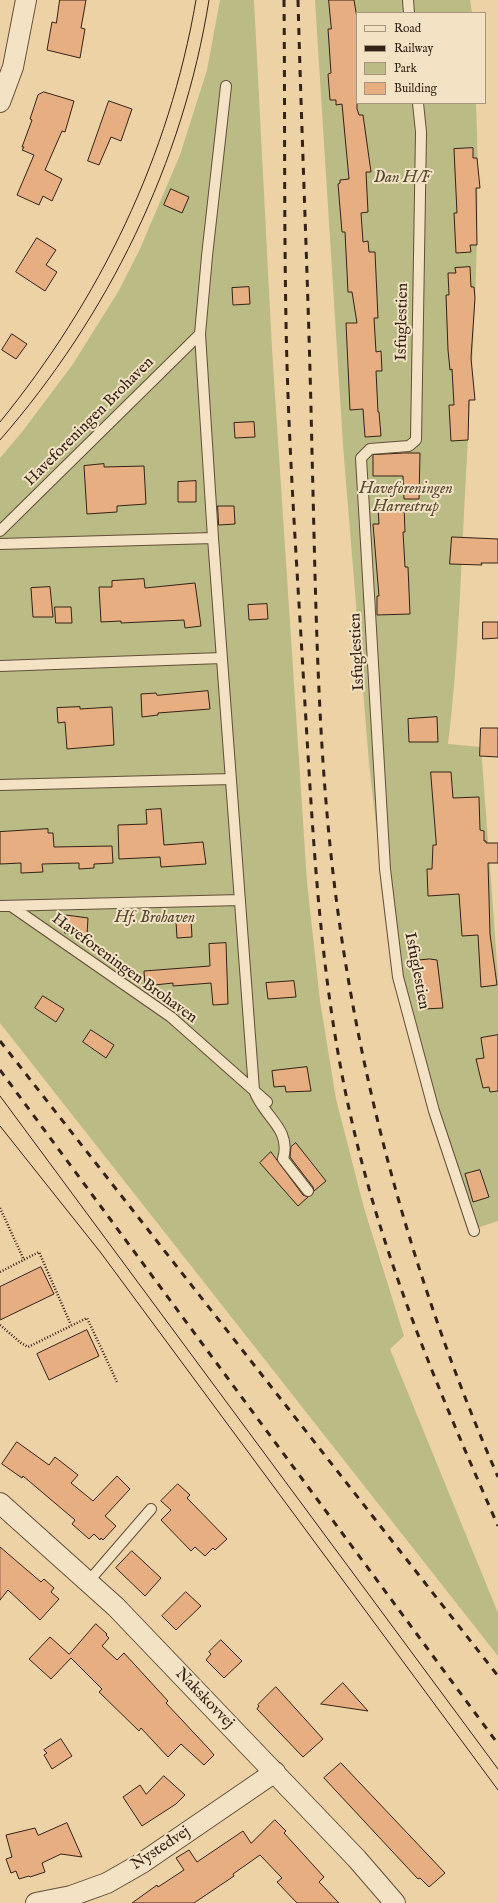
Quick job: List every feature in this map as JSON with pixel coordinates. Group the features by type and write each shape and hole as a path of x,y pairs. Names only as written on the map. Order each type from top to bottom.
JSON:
{"street":[{"path":"0,102 13,67 26,0"},
{"name":"Nakskovvej","path":"1,1506 116,1607 357,1859 395,1903"},
{"name":"Nystedvej","path":"36,1903 71,1896 107,1883 142,1863 274,1772"}],"lane":[{"path":"408,0 409,12"},
{"name":"Haveforeningen Brohaven","path":"226,86 200,334 213,538 254,1090 259,1103 282,1134 285,1148 283,1160 308,1191"},
{"name":"Isfuglestien","path":"418,104 421,132 416,440 409,446 370,449 362,458 385,869 398,977 434,1111 474,1231"},
{"name":"Haveforeningen Brohaven","path":"0,531 200,334"},
{"path":"0,544 213,538"},
{"path":"0,666 222,658"},
{"path":"0,785 231,779"},
{"name":"Haveforeningen Brohaven","path":"0,906 240,900"},
{"name":"Haveforeningen Brohaven","path":"11,906 171,1017 267,1102"},
{"path":"88,1582 151,1509"}],"path":[{"path":"0,1208 24,1260"},
{"path":"0,1272 39,1252 71,1325"},
{"path":"0,1325 28,1347 87,1318 117,1382"}],"green space":[{"name":"Hf. Brohaven","path":"220,0 254,0 272,349 307,882 320,1001 336,1099 364,1208 404,1336 390,1349 498,1613 498,1656 0,1023 0,458 22,432 73,364 118,292 140,249 180,155 207,70"},
{"path":"315,0 470,0 472,12 356,12 356,104 476,104 478,196 474,335 457,643 448,744 481,747 498,976 498,1221 468,1231 434,1124 382,877 369,763 343,445"}],"building":[{"path":"60,0 86,0 81,28 85,29 80,58 47,50 52,22 56,23"},
{"path":"329,0 354,0 356,12 356,104 359,115 363,115 371,172 366,172 368,212 361,213 363,242 368,241 369,252 375,252 378,318 374,318 376,352 381,351 382,371 376,371 381,436 365,437 363,409 350,410 346,323 357,323 352,292 348,292 345,232 342,232 338,184 340,183 340,180 349,179 342,104 336,105 336,100 330,100 328,74 331,73 328,29 331,29"},
{"path":"44,92 74,101 65,132 62,131 45,170 62,179 52,201 43,196 39,205 17,195 34,155 22,150 24,147 22,147 32,120 30,119 38,95"},
{"path":"109,101 132,109 121,141 111,137 99,165 88,161"},
{"path":"473,148 473,158 477,158 480,188 476,188 477,245 470,245 471,252 456,253 454,213 457,213 454,149"},
{"path":"171,189 189,197 182,213 164,205"},
{"path":"37,238 56,250 46,265 57,272 45,291 16,272"},
{"path":"470,267 471,287 474,287 475,298 471,358 475,400 469,400 468,440 451,441 449,405 454,405 452,369 450,370 448,350 446,295 449,295 448,273 456,273 455,268"},
{"path":"249,287 250,304 233,305 232,288"},
{"path":"12,334 27,344 16,359 2,350"},
{"path":"254,422 255,437 235,438 234,423"},
{"path":"420,453 419,499 404,499 403,476 373,476 373,455"},
{"path":"104,464 104,467 144,466 146,504 117,506 117,512 87,514 84,466"},
{"path":"196,481 196,502 178,502 178,482"},
{"path":"218,506 234,506 235,524 219,525"},
{"path":"404,506 405,532 403,532 405,567 408,567 410,614 377,615 377,596 379,596 373,524 379,524 378,508"},
{"path":"452,537 498,539 498,563 481,563 482,565 450,564"},
{"path":"144,579 145,588 195,583 201,626 185,628 184,620 121,623 121,621 101,622 99,587 112,587 112,581"},
{"path":"50,587 53,617 33,617 31,588"},
{"path":"267,604 268,619 249,620 248,605"},
{"path":"55,607 71,607 72,623 56,623"},
{"path":"483,622 498,622 498,638 483,639"},
{"path":"208,691 210,709 158,713 158,715 142,717 141,694 156,693 157,695"},
{"path":"80,707 80,709 112,707 114,745 67,749 65,722 58,723 57,708"},
{"path":"437,717 438,742 409,742 408,719"},
{"path":"481,728 498,728 498,757 480,756"},
{"path":"431,772 451,772 453,798 479,797 480,830 484,831 484,841 486,841 486,843 498,843 498,863 488,863 490,934 497,985 481,987 478,935 462,936 459,894 428,896 427,869 432,869 433,845 436,845"},
{"path":"161,809 164,845 203,842 206,864 161,867 160,857 119,859 118,825 147,824 146,810"},
{"path":"48,829 48,833 53,833 54,847 112,846 113,863 94,864 94,868 79,869 79,863 42,864 43,872 21,873 21,863 0,864 0,832"},
{"path":"66,915 88,918 87,935 65,933"},
{"path":"191,920 192,937 177,938 176,921"},
{"path":"226,943 228,1004 213,1005 211,983 173,986 173,983 145,986 144,971 210,966 209,944"},
{"path":"430,959 437,960 443,1008 424,1009 424,1005 418,1006 412,961"},
{"path":"294,981 296,997 268,999 266,983"},
{"path":"43,996 64,1009 56,1022 35,1008"},
{"path":"91,1030 114,1045 106,1058 83,1042"},
{"path":"498,1035 498,1091 490,1092 489,1087 483,1088 476,1059 484,1058 481,1038"},
{"path":"307,1067 311,1091 286,1092 285,1086 274,1087 272,1071"},
{"path":"296,1143 326,1181 314,1191 313,1187 290,1157 291,1147"},
{"path":"271,1152 303,1195 308,1197 298,1206 260,1163"},
{"path":"480,1170 489,1197 473,1202 465,1174"},
{"path":"41,1267 54,1294 0,1320 0,1287"},
{"path":"87,1330 99,1356 49,1380 37,1354"},
{"path":"17,1442 49,1465 55,1457 78,1475 71,1483 93,1501 117,1476 130,1489 105,1516 116,1526 103,1540 101,1538 100,1540 94,1534 89,1539 72,1524 75,1520 23,1476 22,1478 2,1464"},
{"path":"178,1484 190,1495 187,1498 227,1539 215,1550 213,1548 205,1556 195,1547 191,1551 161,1520 171,1510 161,1501"},
{"path":"0,1547 41,1582 44,1579 54,1588 51,1592 59,1599 40,1620 8,1590 0,1600"},
{"path":"132,1551 161,1578 145,1596 116,1568"},
{"path":"186,1592 201,1606 176,1630 162,1616"},
{"path":"96,1624 107,1634 106,1635 109,1638 102,1646 117,1660 124,1653 168,1701 166,1703 214,1755 204,1765 181,1744 168,1757 141,1728 139,1731 99,1692 102,1689 71,1658 51,1679 29,1659 50,1637 69,1654"},
{"path":"221,1640 242,1661 224,1678 206,1660 211,1654 209,1652"},
{"path":"343,1683 368,1711 321,1704"},
{"path":"276,1687 323,1739 303,1757 257,1709 259,1706 258,1705"},
{"path":"61,1739 72,1756 52,1769 44,1755 47,1753 44,1750"},
{"path":"341,1763 445,1873 429,1887 420,1878 418,1879 324,1778"},
{"path":"164,1776 185,1795 176,1804 142,1826 123,1797 140,1785 146,1794"},
{"path":"275,1820 286,1831 284,1833 324,1877 319,1882 339,1903 297,1903 277,1882 282,1878 260,1855 233,1874 234,1876 194,1903 132,1903 157,1885 158,1887 184,1870 176,1858 189,1850 197,1862 243,1831 251,1843"},
{"path":"67,1823 82,1857 61,1854 42,1863 45,1872 30,1877 19,1879 16,1871 11,1873 6,1859 12,1857 6,1835 35,1828 38,1835"}],"tram line":[{"path":"0,422 36,375 69,326 99,276 125,224 148,170 168,115 184,58 196,0"},
{"path":"0,440 39,392 75,342 107,289 135,235 160,178 181,120 197,61 209,0"},
{"path":"0,1096 498,1769"},
{"path":"0,1126 101,1253 498,1790"}],"railway":[{"path":"284,0 285,281 291,458 314,852 332,1015 352,1122 380,1226 415,1327 455,1427 498,1526"},
{"path":"298,0 318,679 325,792 337,905 348,978 362,1052 398,1197 419,1268 443,1339 469,1408 498,1477"},
{"path":"0,1041 498,1676"},
{"path":"0,1070 498,1744"}],"park label":[{"name":"Dan H/F","path":"402,179"},
{"name":"Haveforeningen Harrestrup","path":"406,499"}]}
